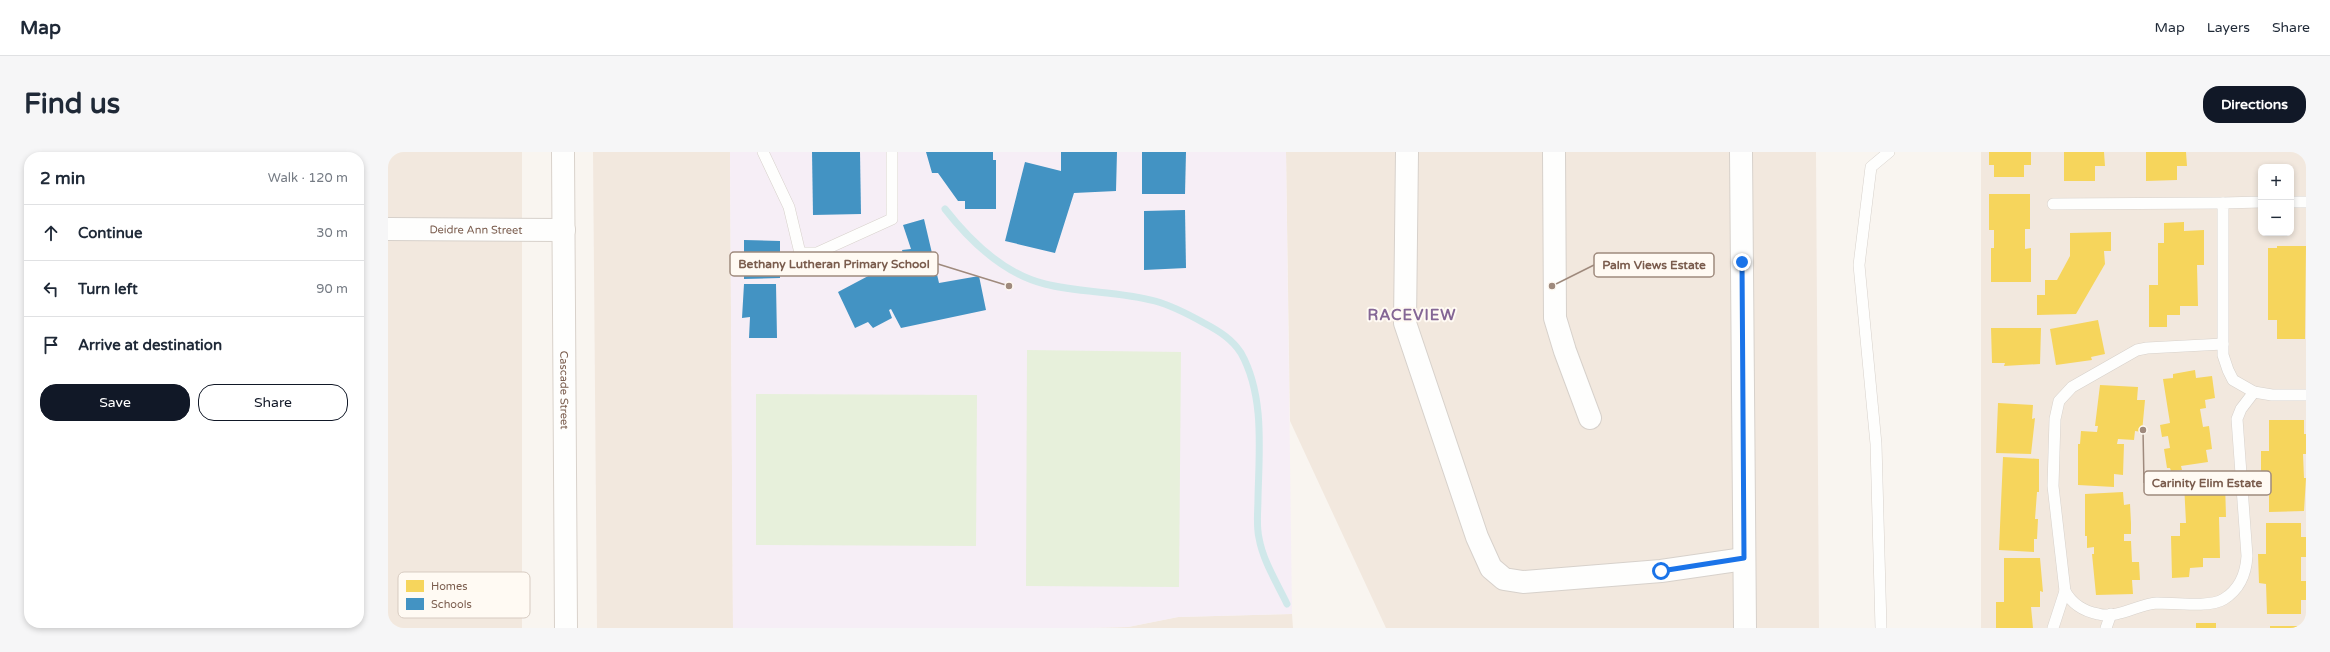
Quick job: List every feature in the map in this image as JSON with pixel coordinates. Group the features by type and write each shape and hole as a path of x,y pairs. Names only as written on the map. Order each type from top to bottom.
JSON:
{"street":[{"name":"Cascade Street","path":"563,152 566,628"},
{"path":"1407,152 1405,323 1477,537 1491,568 1504,579 1523,582 1661,571 1744,558"},
{"path":"1554,152 1555,318 1565,351 1590,418"},
{"path":"1741,152 1745,628"},
{"name":"Deidre Ann Street","path":"388,229 564,230"}],"lane":[{"path":"763,152 789,207 800,253 818,253 892,219 892,152"},
{"path":"1881,628 1876,444 1859,265 1871,167 1889,152"},
{"path":"2053,204 2258,202"},
{"path":"2294,202 2306,202"},
{"path":"2224,203 2223,355 2233,380 2254,392 2272,395 2306,395"},
{"path":"2223,344 2147,348 2138,350 2072,387 2059,401 2055,419 2053,486 2065,591 2069,599 2080,608 2099,614 2111,614 2156,604 2213,603 2223,600 2239,583 2246,571 2247,556 2237,419 2241,409 2254,392"},
{"path":"2053,628 2065,591"},
{"path":"2106,628 2111,614"}],"shaded area":[{"path":"388,152 522,152 522,572 398,572 398,618 522,618 522,628 388,628"},
{"path":"593,152 730,152 733,628 597,628"},
{"path":"730,152 1286,152 1292,614 1178,617 1128,627 733,628"},
{"path":"1286,152 1816,152 1819,628 1386,628 1290,421"},
{"path":"1981,152 2306,152 2306,628 1981,628"},
{"path":"1292,614 1293,628 1087,628 1128,627 1178,617"}],"green space":[{"path":"1027,350 1181,352 1179,587 1026,586"},
{"path":"756,394 977,395 976,546 756,545"}],"building: Homes":[{"path":"1989,152 2031,152 2031,165 2024,165 2024,177 1994,177 1994,165 1989,165"},
{"path":"2064,152 2104,152 2105,166 2095,166 2095,181 2064,181"},
{"path":"2146,152 2186,152 2187,166 2177,166 2177,180 2146,181"},
{"path":"1989,194 2030,194 2030,229 2025,229 2025,249 2031,248 2031,282 1991,282 1991,248 1994,248 1994,230 1989,230"},
{"path":"2184,222 2184,231 2204,230 2204,265 2197,265 2198,306 2180,306 2180,315 2167,315 2167,327 2149,327 2149,285 2158,285 2158,243 2164,243 2164,223"},
{"path":"2111,232 2111,251 2104,251 2105,264 2076,314 2037,315 2037,295 2045,295 2045,280 2057,280 2070,256 2070,233"},
{"path":"2277,246 2306,246 2305,339 2277,339 2277,320 2268,320 2268,248 2277,248"},
{"path":"2098,320 2105,354 2091,357 2092,360 2056,365 2050,329"},
{"path":"1991,328 2041,328 2040,364 2004,366 2005,363 1992,363"},
{"path":"2195,370 2196,378 2212,376 2215,398 2205,400 2206,408 2200,409 2203,427 2209,426 2212,449 2206,450 2208,462 2181,466 2182,470 2171,471 2170,468 2167,468 2164,449 2170,448 2168,436 2162,437 2160,425 2170,423 2163,379 2173,378 2173,374"},
{"path":"2100,385 2138,387 2137,400 2145,400 2142,432 2135,431 2134,440 2118,439 2117,444 2124,444 2123,475 2114,474 2114,487 2078,485 2078,444 2080,444 2081,431 2097,432 2098,426 2095,426"},
{"path":"1998,403 2033,405 2032,419 2035,418 2031,454 1996,453"},
{"path":"2269,420 2304,420 2306,454 2303,454 2304,478 2306,478 2304,511 2269,512 2269,480 2261,481 2261,451 2269,451"},
{"path":"2003,457 2039,459 2039,492 2037,492 2035,519 2038,519 2037,539 2034,539 2034,552 1999,550"},
{"path":"2225,482 2226,517 2219,517 2220,558 2203,558 2203,567 2190,568 2189,577 2172,578 2171,536 2180,536 2180,523 2186,523 2184,483"},
{"path":"2123,492 2124,505 2130,504 2131,523 2131,534 2124,534 2124,541 2131,541 2132,562 2139,562 2140,580 2132,580 2133,594 2096,595 2092,554 2094,554 2094,547 2087,548 2087,536 2085,536 2085,494"},
{"path":"2266,523 2301,523 2301,537 2306,537 2306,557 2301,557 2301,581 2306,581 2306,600 2301,600 2301,614 2267,614 2266,584 2259,583 2258,554 2266,554"},
{"path":"2004,558 2040,558 2043,592 2040,591 2040,607 2031,607 2033,628 1996,628 1996,602 2004,602"},
{"path":"2196,623 2216,623 2216,628 2196,628"},
{"path":"2270,626 2305,626 2305,628 2270,628"}],"building: Schools":[{"path":"812,152 860,152 861,214 813,215"},
{"path":"926,152 993,152 993,160 996,160 996,209 965,209 965,201 958,201 938,173 932,173"},
{"path":"1061,152 1117,152 1116,191 1074,193 1055,253 1005,241 1025,162 1061,171"},
{"path":"1142,152 1186,152 1185,194 1142,194"},
{"path":"1185,210 1186,268 1144,270 1144,211"},
{"path":"924,219 939,283 979,276 986,310 901,328 891,309 889,310 892,318 873,328 868,322 855,328 838,292 904,257 902,250 911,249 903,225"},
{"path":"744,240 780,241 780,278 744,279"},
{"path":"744,284 776,284 777,338 749,338 750,317 742,318"}],"waterway":[{"path":"945,209 965,233 989,255 1016,273 1030,279 1058,287 1128,295 1162,303 1186,313 1215,329 1229,339 1237,348 1249,370 1257,405 1259,424 1257,518 1259,538 1267,563 1287,604"}],"place":[{"name":"Bethany Lutheran Primary School","path":"1009,286"},
{"name":"Palm Views Estate","path":"1552,286"},
{"name":"Carinity Elim Estate","path":"2143,430"}],"district":[{"name":"RACEVIEW","path":"1412,315"}],"route":[{"path":"1661,571 1744,558 1742,262"}]}
